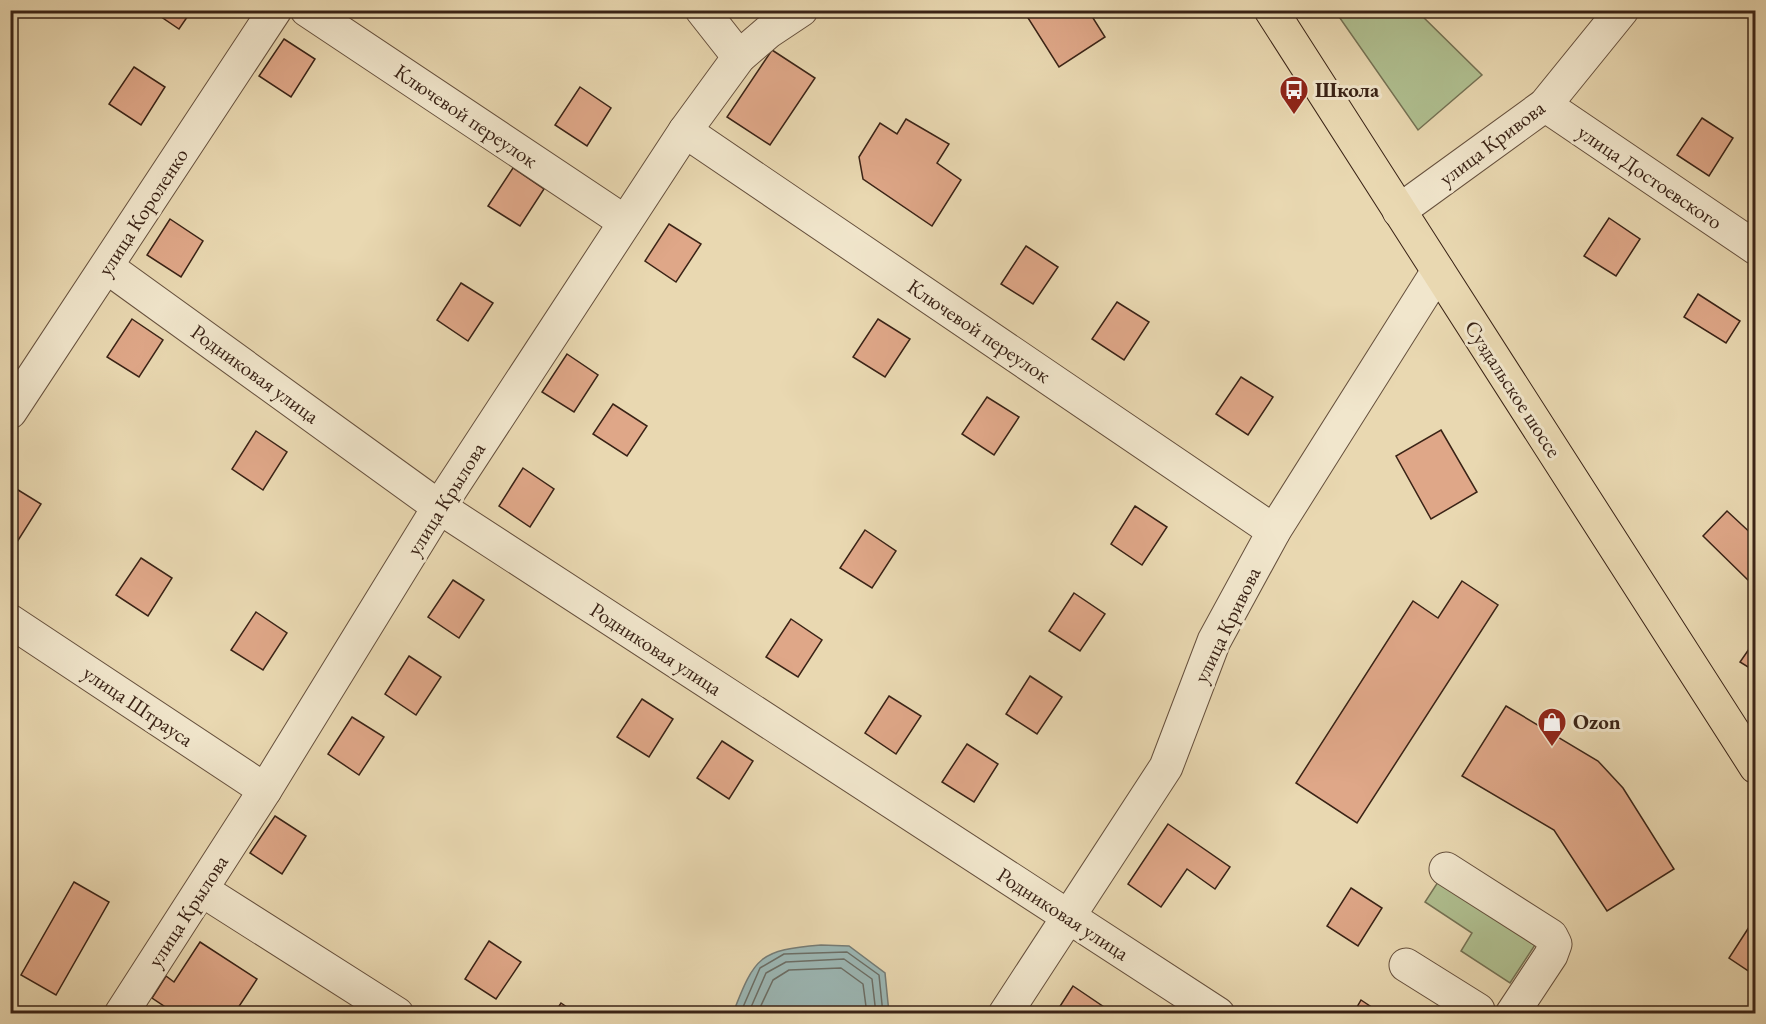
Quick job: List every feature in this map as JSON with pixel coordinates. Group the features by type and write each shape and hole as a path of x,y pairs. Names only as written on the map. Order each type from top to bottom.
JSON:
{"main road":[{"name":"Суздальское шоссе","path":"1271,10 1755,767"}],"street":[{"name":"улица Короленко","path":"10,412 275,10"},
{"name":"Ключевой переулок","path":"307,10 625,222"},
{"path":"702,10 739,57"},
{"name":"улица Крылова","path":"121,1014 265,790 439,507 685,131 739,57 768,32 801,10"},
{"name":"улица Кривова","path":"1399,211 1545,105 1622,10"},
{"name":"улица Достоевского","path":"1545,105 1755,248"},
{"name":"Ключевой переулок","path":"685,131 1274,531"},
{"name":"Родниковая улица","path":"107,267 439,507 1218,1014"},
{"name":"улица Кривова","path":"1005,1014 1166,766 1214,641 1274,531 1438,271"},
{"name":"улица Штрауса","path":"10,621 265,790"},
{"path":"1446,869 1551,936 1555,944 1551,955 1512,1014"},
{"path":"202,890 397,1014"},
{"path":"1406,965 1478,1010 1479,1014"}],"green space":[{"path":"1335,11 1417,11 1482,75 1418,130"},
{"path":"1438,882 1535,945 1510,983 1461,951 1472,933 1425,902"}],"water":[{"path":"821,945 849,946 885,973 889,1013 733,1013 747,979 762,960 785,950"}],"building":[{"path":"151,10 192,10 179,29"},
{"path":"1023,10 1088,10 1105,37 1059,67"},
{"path":"284,39 315,59 291,97 259,76"},
{"path":"772,50 815,78 770,145 727,117"},
{"path":"134,67 165,87 141,125 109,104"},
{"path":"580,87 611,108 587,146 555,125"},
{"path":"1702,118 1733,138 1709,176 1677,155"},
{"path":"906,119 949,144 937,163 961,180 932,226 863,179 859,157 880,123 897,134"},
{"path":"513,168 544,189 520,226 488,206"},
{"path":"1609,218 1640,239 1616,276 1584,256"},
{"path":"170,219 203,241 181,277 147,255"},
{"path":"669,224 701,244 676,282 645,261"},
{"path":"1026,246 1058,267 1033,304 1001,284"},
{"path":"461,283 493,303 468,341 437,320"},
{"path":"1698,294 1740,321 1726,343 1684,317"},
{"path":"1117,302 1149,322 1124,360 1092,339"},
{"path":"132,319 163,340 139,377 107,357"},
{"path":"878,319 910,339 885,377 853,357"},
{"path":"567,354 598,375 574,412 542,392"},
{"path":"1241,377 1273,397 1248,435 1216,414"},
{"path":"987,397 1019,417 994,455 962,434"},
{"path":"613,404 647,426 627,456 593,434"},
{"path":"1441,430 1477,492 1431,519 1396,456"},
{"path":"256,431 287,452 263,490 232,469"},
{"path":"523,468 554,489 530,527 499,506"},
{"path":"10,485 41,504 17,542 10,538"},
{"path":"1135,506 1167,527 1142,565 1111,544"},
{"path":"1727,511 1756,538 1756,577 1750,582 1703,536"},
{"path":"865,530 896,551 872,588 840,568"},
{"path":"141,558 172,578 148,616 116,595"},
{"path":"453,580 484,600 459,638 428,617"},
{"path":"1462,581 1498,605 1357,823 1296,783 1413,601 1438,618"},
{"path":"1074,593 1105,614 1080,651 1049,631"},
{"path":"256,612 287,633 263,670 231,650"},
{"path":"791,619 822,640 798,677 766,657"},
{"path":"1756,639 1756,672 1740,662"},
{"path":"409,656 441,677 416,715 385,694"},
{"path":"1030,676 1062,697 1037,734 1006,714"},
{"path":"889,696 921,716 896,754 865,733"},
{"path":"642,699 673,719 649,757 617,737"},
{"path":"1506,706 1598,761 1623,788 1674,869 1607,911 1554,830 1462,776"},
{"path":"352,717 384,737 359,775 328,754"},
{"path":"722,741 753,761 729,799 697,778"},
{"path":"967,744 998,764 974,802 942,782"},
{"path":"275,816 306,836 282,874 250,853"},
{"path":"1168,824 1230,867 1215,889 1187,869 1161,907 1128,884"},
{"path":"74,882 109,902 56,995 21,975"},
{"path":"1351,888 1382,908 1358,946 1327,926"},
{"path":"1753,921 1756,922 1756,976 1729,958"},
{"path":"489,941 521,962 496,999 465,979"},
{"path":"200,942 257,979 234,1014 176,1014 152,998 166,976 174,982"},
{"path":"1073,986 1104,1007 1100,1014 1055,1014"},
{"path":"1361,1000 1382,1014 1353,1014"},
{"path":"561,1003 577,1014 554,1014"}],"place":[{"name":"Школа","path":"1294,116"},
{"name":"Ozon","path":"1552,748"}]}
